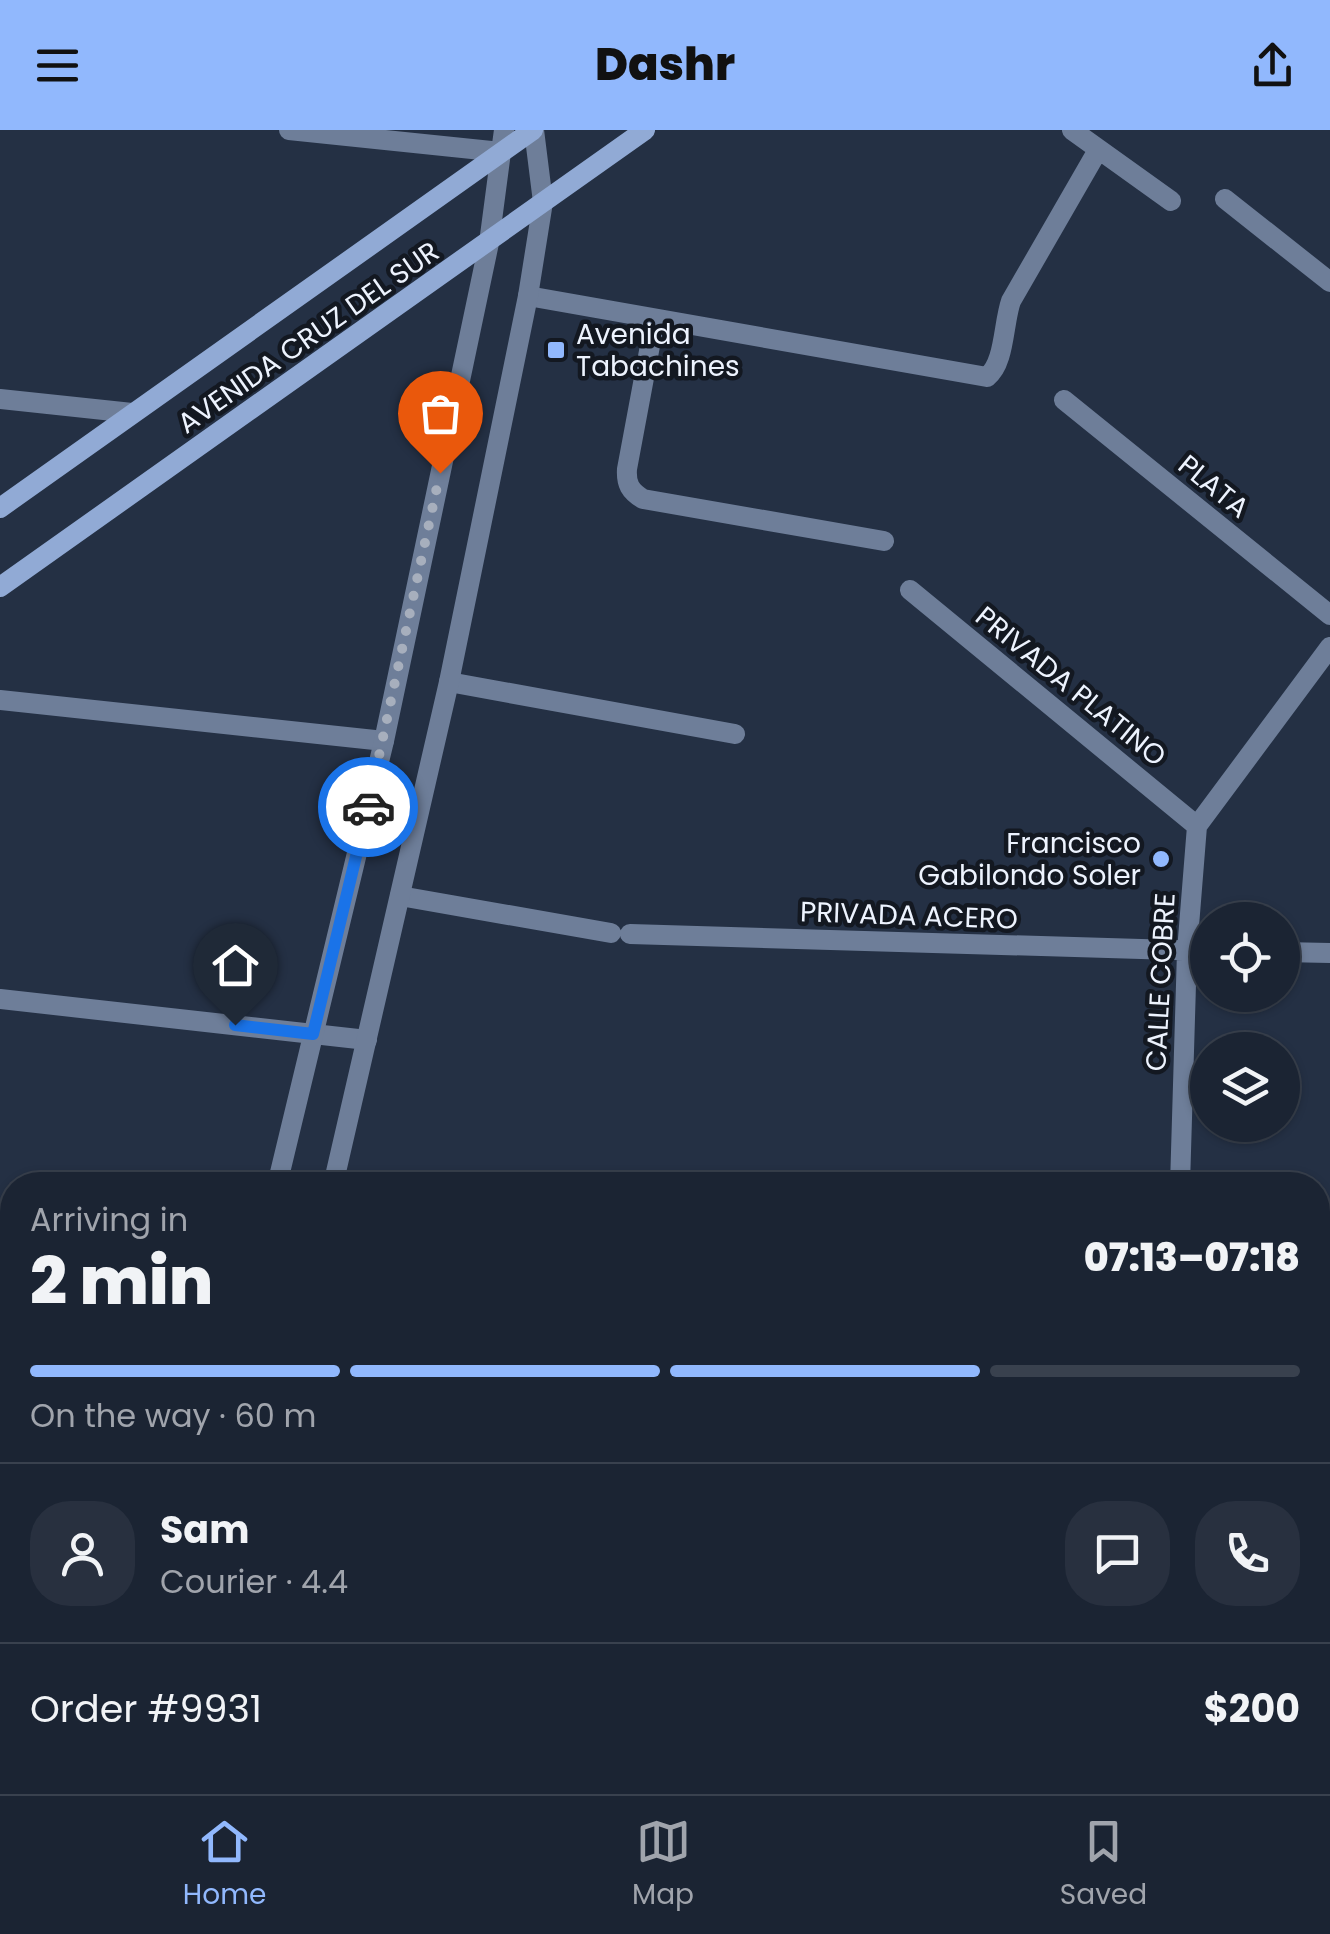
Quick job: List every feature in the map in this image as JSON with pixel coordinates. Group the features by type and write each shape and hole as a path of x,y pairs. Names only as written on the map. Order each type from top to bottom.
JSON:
{"main road":[{"name":"AVENIDA CRUZ DEL SUR","path":"0,508 534,130"},
{"name":"AVENIDA CRUZ DEL SUR","path":"0,587 645,130"}],"street":[{"path":"289,130 501,152"},
{"path":"279,1172 384,741 489,243 504,130"},
{"path":"336,1172 449,682 528,296 543,202 534,130"},
{"path":"1072,130 1171,201"},
{"path":"528,296 987,377 999,362 1002,328 1011,301 1098,150"},
{"path":"1225,199 1330,282"},
{"path":"655,319 627,469 629,488 635,494 643,499 884,541"},
{"path":"0,399 132,413"},
{"name":"PLATA","path":"1064,400 1330,615"},
{"name":"PRIVADA PLATINO","path":"910,590 1197,826"},
{"path":"1197,826 1330,647"},
{"path":"449,682 735,734"},
{"path":"0,700 384,741"},
{"name":"CALLE COBRE","path":"1197,826 1197,902"},
{"name":"PRIVADA ACERO","path":"400,896 621,933 1190,951"},
{"path":"1300,952 1330,953"},
{"path":"0,999 367,1040"},
{"name":"CALLE COBRE","path":"1181,1172 1193,1012"}],"way so far":[{"path":"368,807 440,473"}],"place":[{"name":"Avenida Tabachines","path":"556,350"},
{"name":"Francisco Gabilondo Soler","path":"1161,859"}],"route":[{"path":"235,1025 313,1034 368,807"}]}
